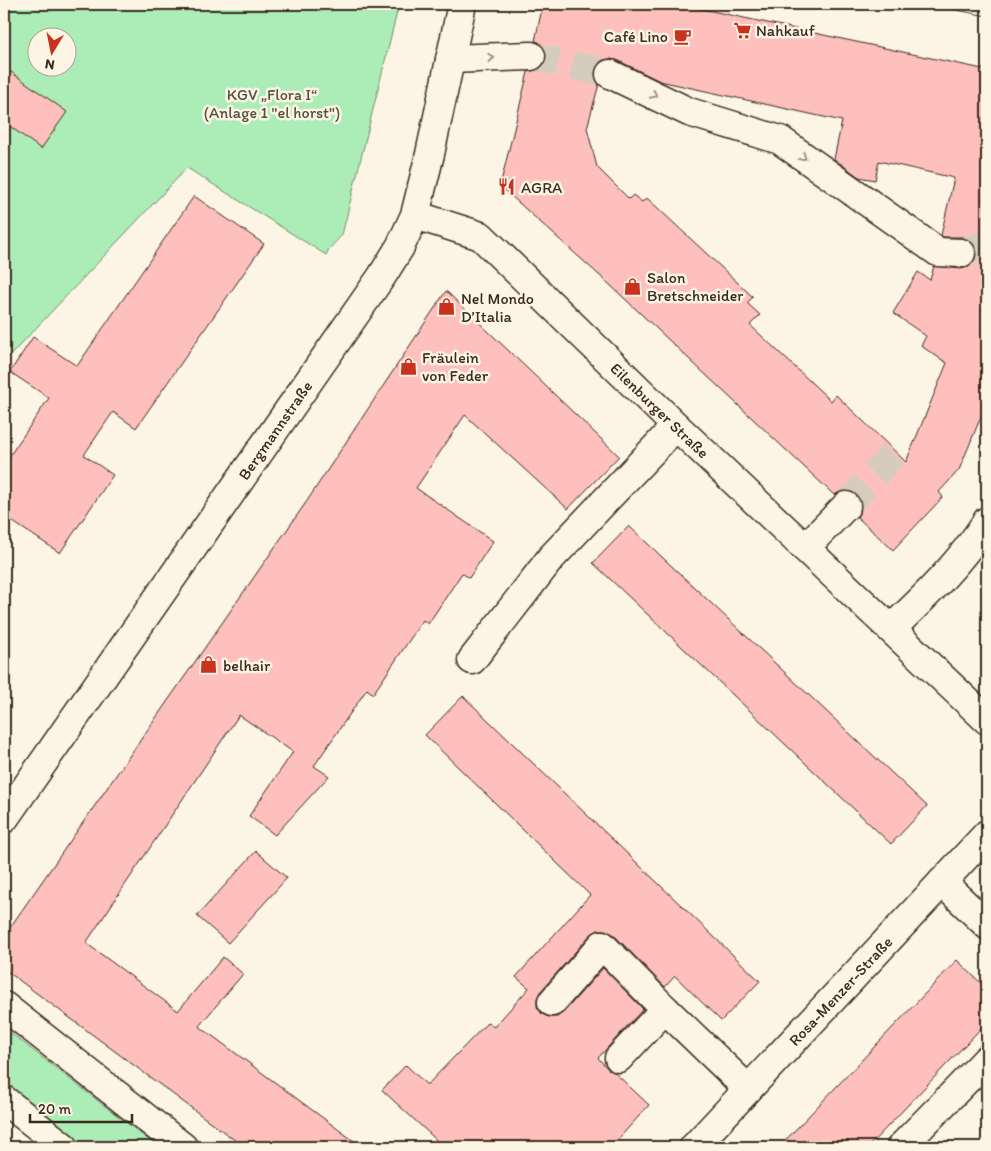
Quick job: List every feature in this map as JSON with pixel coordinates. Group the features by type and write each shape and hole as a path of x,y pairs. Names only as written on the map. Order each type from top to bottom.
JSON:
{"street":[{"name":"Bergmannstraße","path":"4,819 382,276 400,247 415,215 462,4"},
{"path":"450,59 531,56"},
{"path":"610,74 689,112 780,140 938,252 961,253"},
{"name":"Eilenburger Straße","path":"415,215 481,236 676,426 987,720"},
{"path":"472,660 551,558 676,426"},
{"path":"805,548 846,506"},
{"path":"891,629 934,588 974,542 987,521"},
{"name":"Rosa-Menzer-Straße","path":"694,1147 987,834"},
{"path":"942,882 987,925"},
{"path":"552,1002 602,946 748,1089"},
{"path":"4,1006 183,1147"},
{"path":"619,1058 665,1009"},
{"path":"901,1147 987,1059"},
{"path":"4,1100 64,1147"}],"green space":[{"name":"KGV „Flora I“ (Anlage 1 \"el horst\")","path":"4,4 399,4 342,235 326,255 187,168 4,362"},
{"path":"4,1028 158,1147 82,1147 4,1086"}],"building":[{"path":"543,4 679,4 987,70 987,402 959,470 939,492 943,497 893,550 857,517 861,510 861,502 857,495 850,491 842,491 834,495 608,283 500,186 528,72 539,69 545,63 547,55 539,42 535,41","holes":["608,59 617,60 660,81 842,121 834,159 859,177 875,180 879,161 954,178 941,235 943,237 962,237 970,240 975,246 977,254 974,261 969,267 961,269 934,266 930,280 918,272 893,313 926,336 921,346 947,363 906,462 836,395 831,401 750,325 760,315 747,303 753,297 647,198 642,202 633,195 629,199 597,167 587,128 599,84 595,76 596,68 601,61"]},
{"path":"4,67 67,112 41,149 4,122"},
{"path":"194,196 264,244 136,428 113,412 84,455 113,475 60,553 4,516 4,464 49,398 10,372 33,337 77,366"},
{"path":"446,291 619,456 568,509 465,415 416,488 493,541 469,578 462,573 428,624 423,620 373,694 367,689 314,766 329,776 275,835 249,816 293,752 239,715 86,943 178,1011 223,957 243,974 199,1026 362,1147 244,1147 4,969 4,936 307,501"},
{"path":"629,526 927,806 891,844 593,563"},
{"path":"463,696 760,981 721,1021 675,976 665,987 613,934 605,930 598,930 590,935 540,992 537,998 537,1007 542,1014 549,1017 557,1017 564,1012 603,968 643,1009 598,1058 649,1105 611,1147 444,1147 382,1090 406,1065 427,1085 488,1022 494,1027 529,988 516,977 590,895 425,735"},
{"path":"256,851 287,878 228,943 197,916"},
{"path":"957,960 987,989 987,1022 868,1147 779,1147"}],"tunnel":[{"path":"531,56 610,74"},
{"path":"961,253 987,244"},
{"path":"846,506 895,452"}],"tram line":[{"path":"927,4 987,16"}],"place":[{"name":"Nahkauf","path":"742,30"},
{"name":"Café Lino","path":"682,36"},
{"name":"AGRA","path":"507,187"},
{"name":"Salon Bretschneider","path":"633,286"},
{"name":"Nel Mondo D’Italia","path":"447,307"},
{"name":"Fräulein von Feder","path":"408,366"},
{"name":"belhair","path":"209,665"}]}
